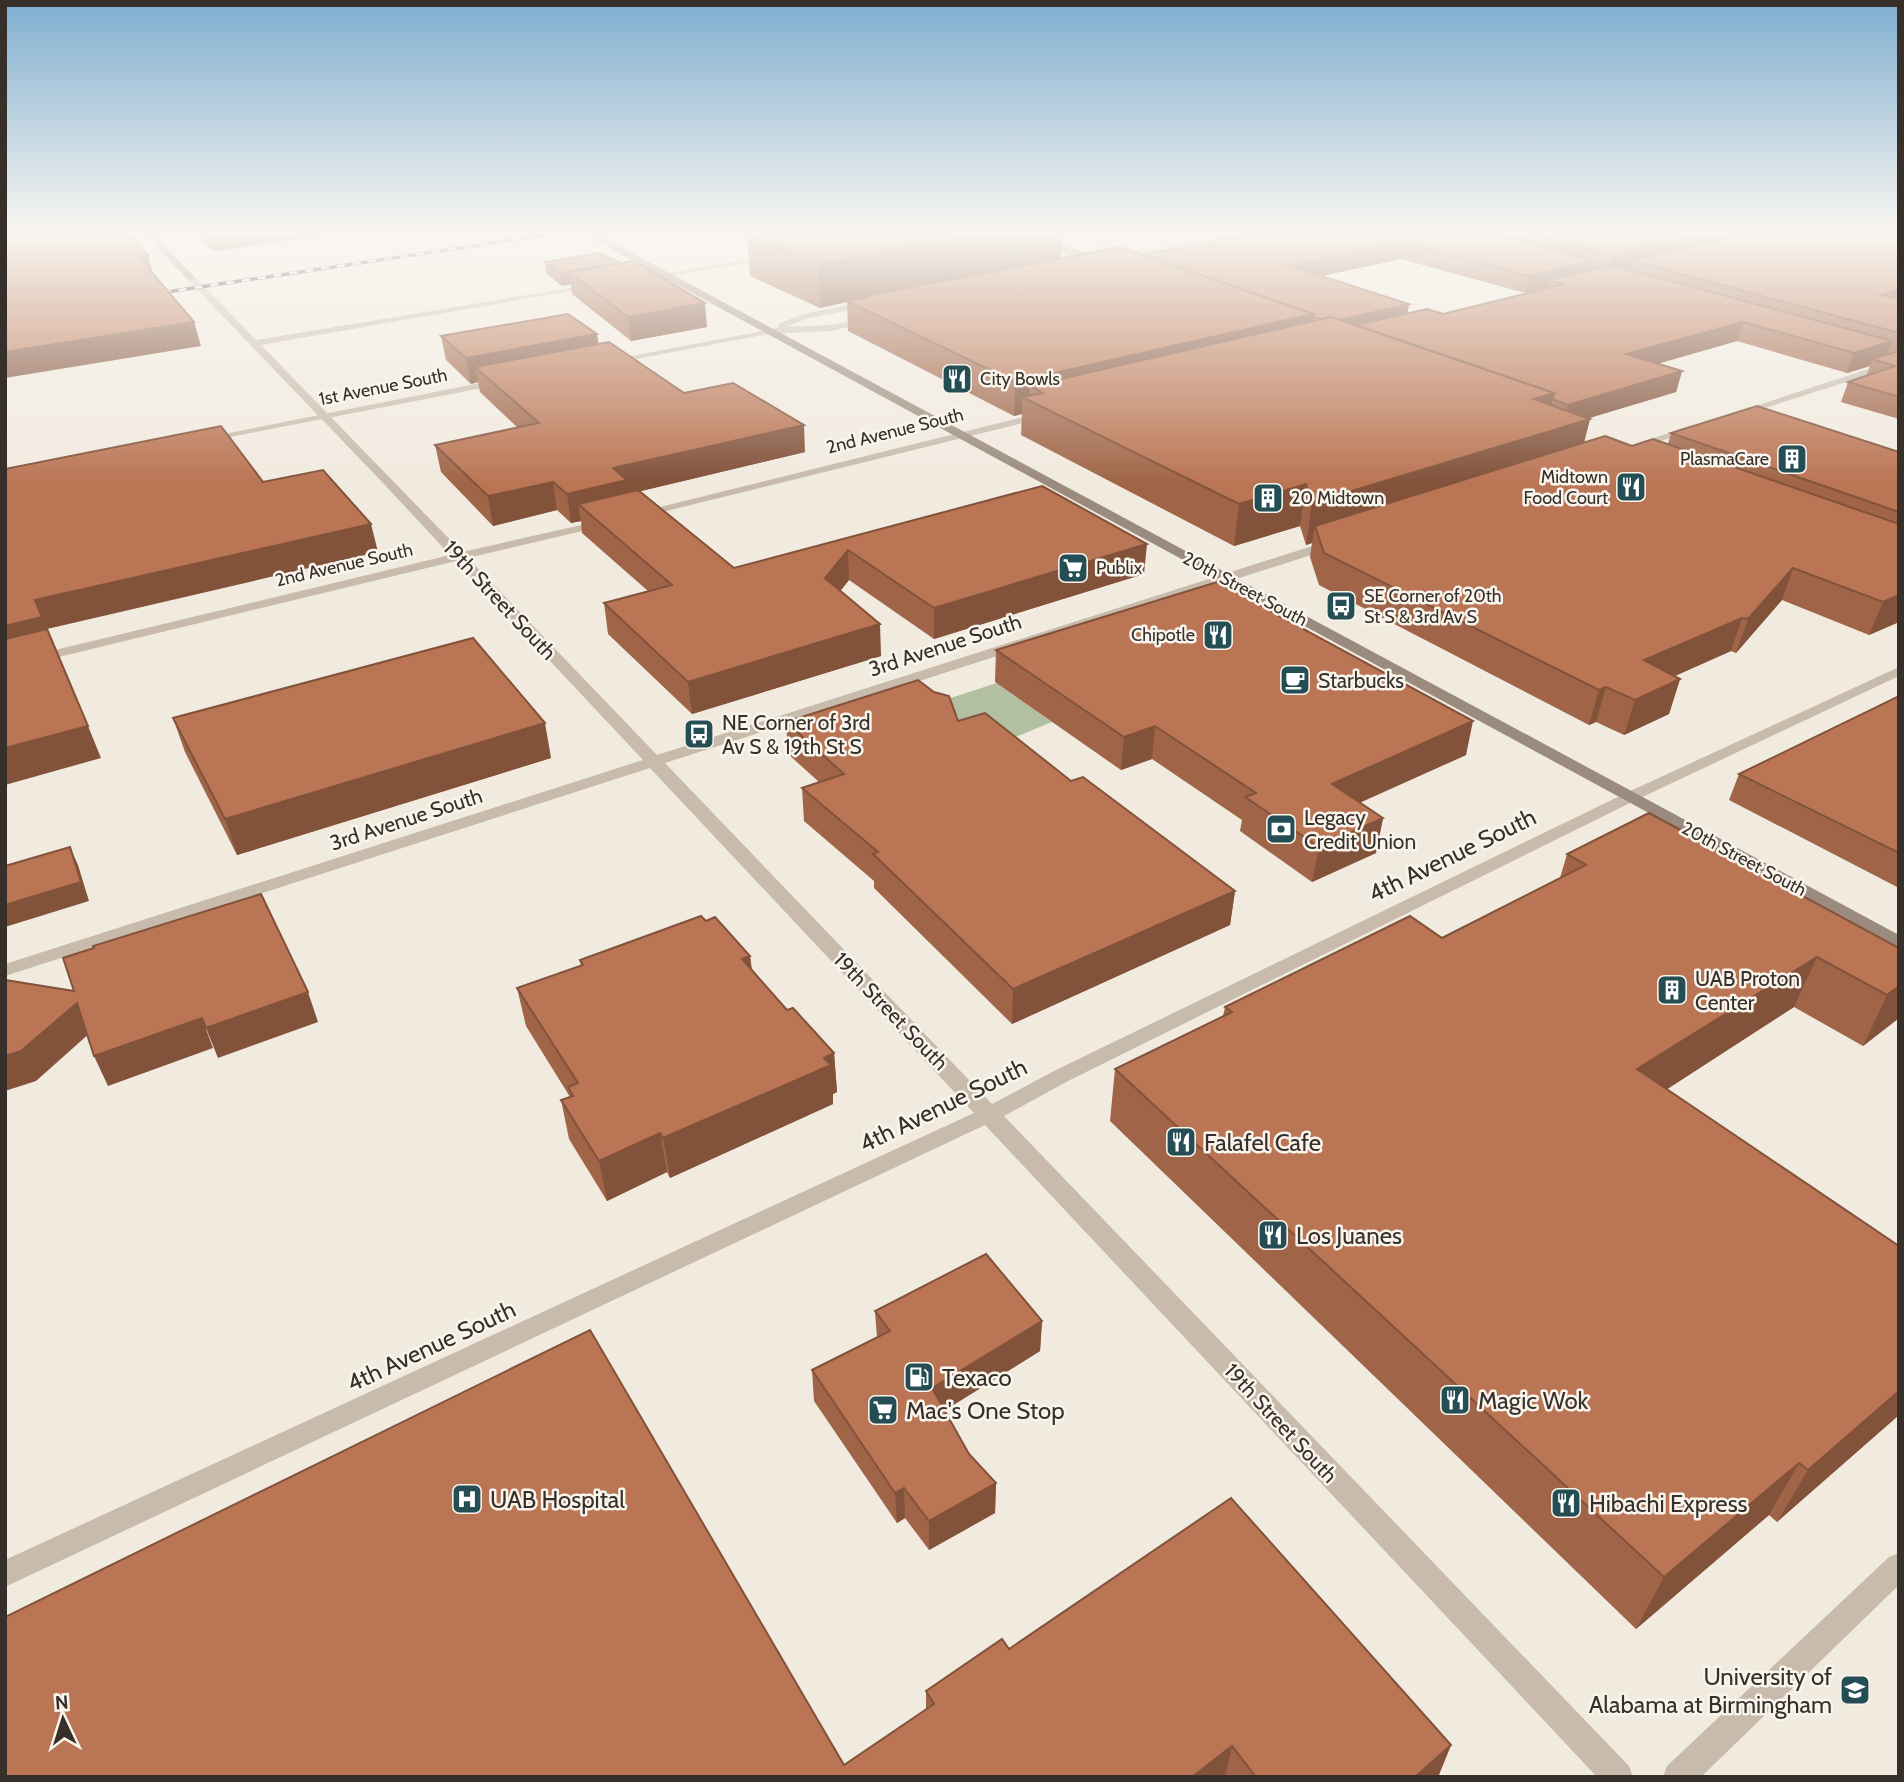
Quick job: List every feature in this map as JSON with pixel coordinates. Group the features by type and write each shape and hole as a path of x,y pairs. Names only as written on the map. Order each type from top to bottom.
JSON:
{"main road":[{"name":"20th Street South","path":"741,316 1899,943"}],"street":[{"name":"19th Street South","path":"229,316 1618,1777"},
{"path":"256,343 415,316"},
{"path":"768,331 806,316"},
{"path":"599,363 768,331 830,328 884,317"},
{"path":"1886,356 1899,361"},
{"path":"1732,416 1899,361"},
{"name":"1st Avenue South","path":"197,441 517,379"},
{"name":"2nd Avenue South","path":"628,517 1051,413"},
{"path":"1628,455 1706,424"},
{"name":"2nd Avenue South","path":"5,666 614,520"},
{"name":"3rd Avenue South","path":"5,970 1346,539"},
{"name":"4th Avenue South","path":"5,1574 989,1115 1073,1070 1630,797 1899,671"},
{"path":"1678,1777 1899,1566"}],"green space":[{"path":"997,683 1052,722 988,748 932,704"}],"building":[{"path":"5,316 189,316 194,322 5,352"},
{"path":"556,316 571,316 597,334 466,358 441,336"},
{"path":"878,316 1304,316 1015,382"},
{"path":"1313,316 1357,316 1340,320"},
{"path":"1395,316 1800,316 1892,341 1854,353 1743,322 1626,354 1682,371 1568,405 1552,399 1554,393 1356,325"},
{"path":"1837,316 1899,316 1899,333"},
{"path":"1331,317 1554,393 1534,399 1590,419 1312,503 1306,484 1239,504 1022,397 1043,393 1030,386"},
{"path":"609,342 684,393 733,383 804,425 613,468 627,480 567,494 553,482 488,496 435,445 539,423 475,367"},
{"path":"1899,351 1899,397 1848,382 1895,366 1872,359"},
{"path":"1757,406 1899,452 1899,512 1671,433"},
{"path":"221,426 263,482 323,470 371,524 35,600 42,617 5,626 5,469"},
{"path":"1605,436 1632,446 1653,439 1899,524 1899,595 1883,602 1793,568 1748,619 1742,618 1644,660 1680,679 1635,700 1606,687 1599,690 1324,553 1315,526"},
{"path":"1042,486 1147,544 934,608 848,550 825,578 880,624 688,682 604,603 672,585 578,504 638,490 734,568"},
{"path":"1217,582 1473,721 1332,784 1383,818 1319,847 1245,797 1256,793 1155,726 1124,737 996,650"},
{"path":"47,629 88,726 5,748 5,639"},
{"path":"473,638 545,723 225,819 173,718"},
{"path":"918,680 934,692 949,696 958,721 985,713 1071,781 1083,777 1235,891 1013,989 873,854 878,852 802,788 844,774 786,722"},
{"path":"1899,696 1899,853 1739,774"},
{"path":"1649,813 1899,948 1899,986 1887,995 1817,957 1637,1069 1899,1246 1899,1391 1808,1470 1799,1463 1664,1577 1115,1069 1232,1012 1225,1007 1410,916 1442,938 1586,865 1567,854"},
{"path":"70,847 81,882 5,905 5,866"},
{"path":"261,894 308,992 206,1028 202,1018 94,1056 77,1003 21,1051 5,1056 5,980 74,991 63,958 94,948 93,946"},
{"path":"701,916 706,921 715,917 750,956 742,959 787,1010 793,1008 834,1053 824,1058 831,1065 663,1138 660,1133 599,1161 561,1100 573,1096 568,1087 578,1083 517,988 583,965 580,960"},
{"name":"Mac's One Stop","path":"986,1254 1042,1321 932,1388 969,1454 996,1483 929,1521 904,1488 895,1493 812,1370 890,1331 875,1311"},
{"name":"UAB Hospital","path":"590,1330 844,1765 934,1704 926,1691 1002,1639 1009,1649 1231,1498 1451,1745 1415,1777 1256,1777 1232,1746 1192,1777 5,1777 5,1617"}],"place":[{"name":"City Bowls","path":"957,379"},
{"name":"PlasmaCare","path":"1792,459"},
{"name":"Midtown Food Court","path":"1631,487"},
{"name":"20 Midtown","path":"1268,498"},
{"name":"Publix","path":"1073,568"},
{"name":"SE Corner of 20th St S & 3rd Av S","path":"1341,606"},
{"name":"Chipotle","path":"1218,635"},
{"name":"Starbucks","path":"1295,680"},
{"name":"NE Corner of 3rd Av S & 19th St S","path":"699,734"},
{"name":"Legacy Credit Union","path":"1281,829"},
{"name":"UAB Proton Center","path":"1672,990"},
{"name":"Falafel Cafe","path":"1181,1142"},
{"name":"Los Juanes","path":"1273,1235"},
{"name":"Texaco","path":"919,1377"},
{"name":"Magic Wok","path":"1455,1400"},
{"name":"Mac's One Stop","path":"883,1410"},
{"name":"UAB Hospital","path":"467,1499"},
{"name":"Hibachi Express","path":"1566,1503"},
{"name":"University of Alabama at Birmingham","path":"1855,1690"}]}
